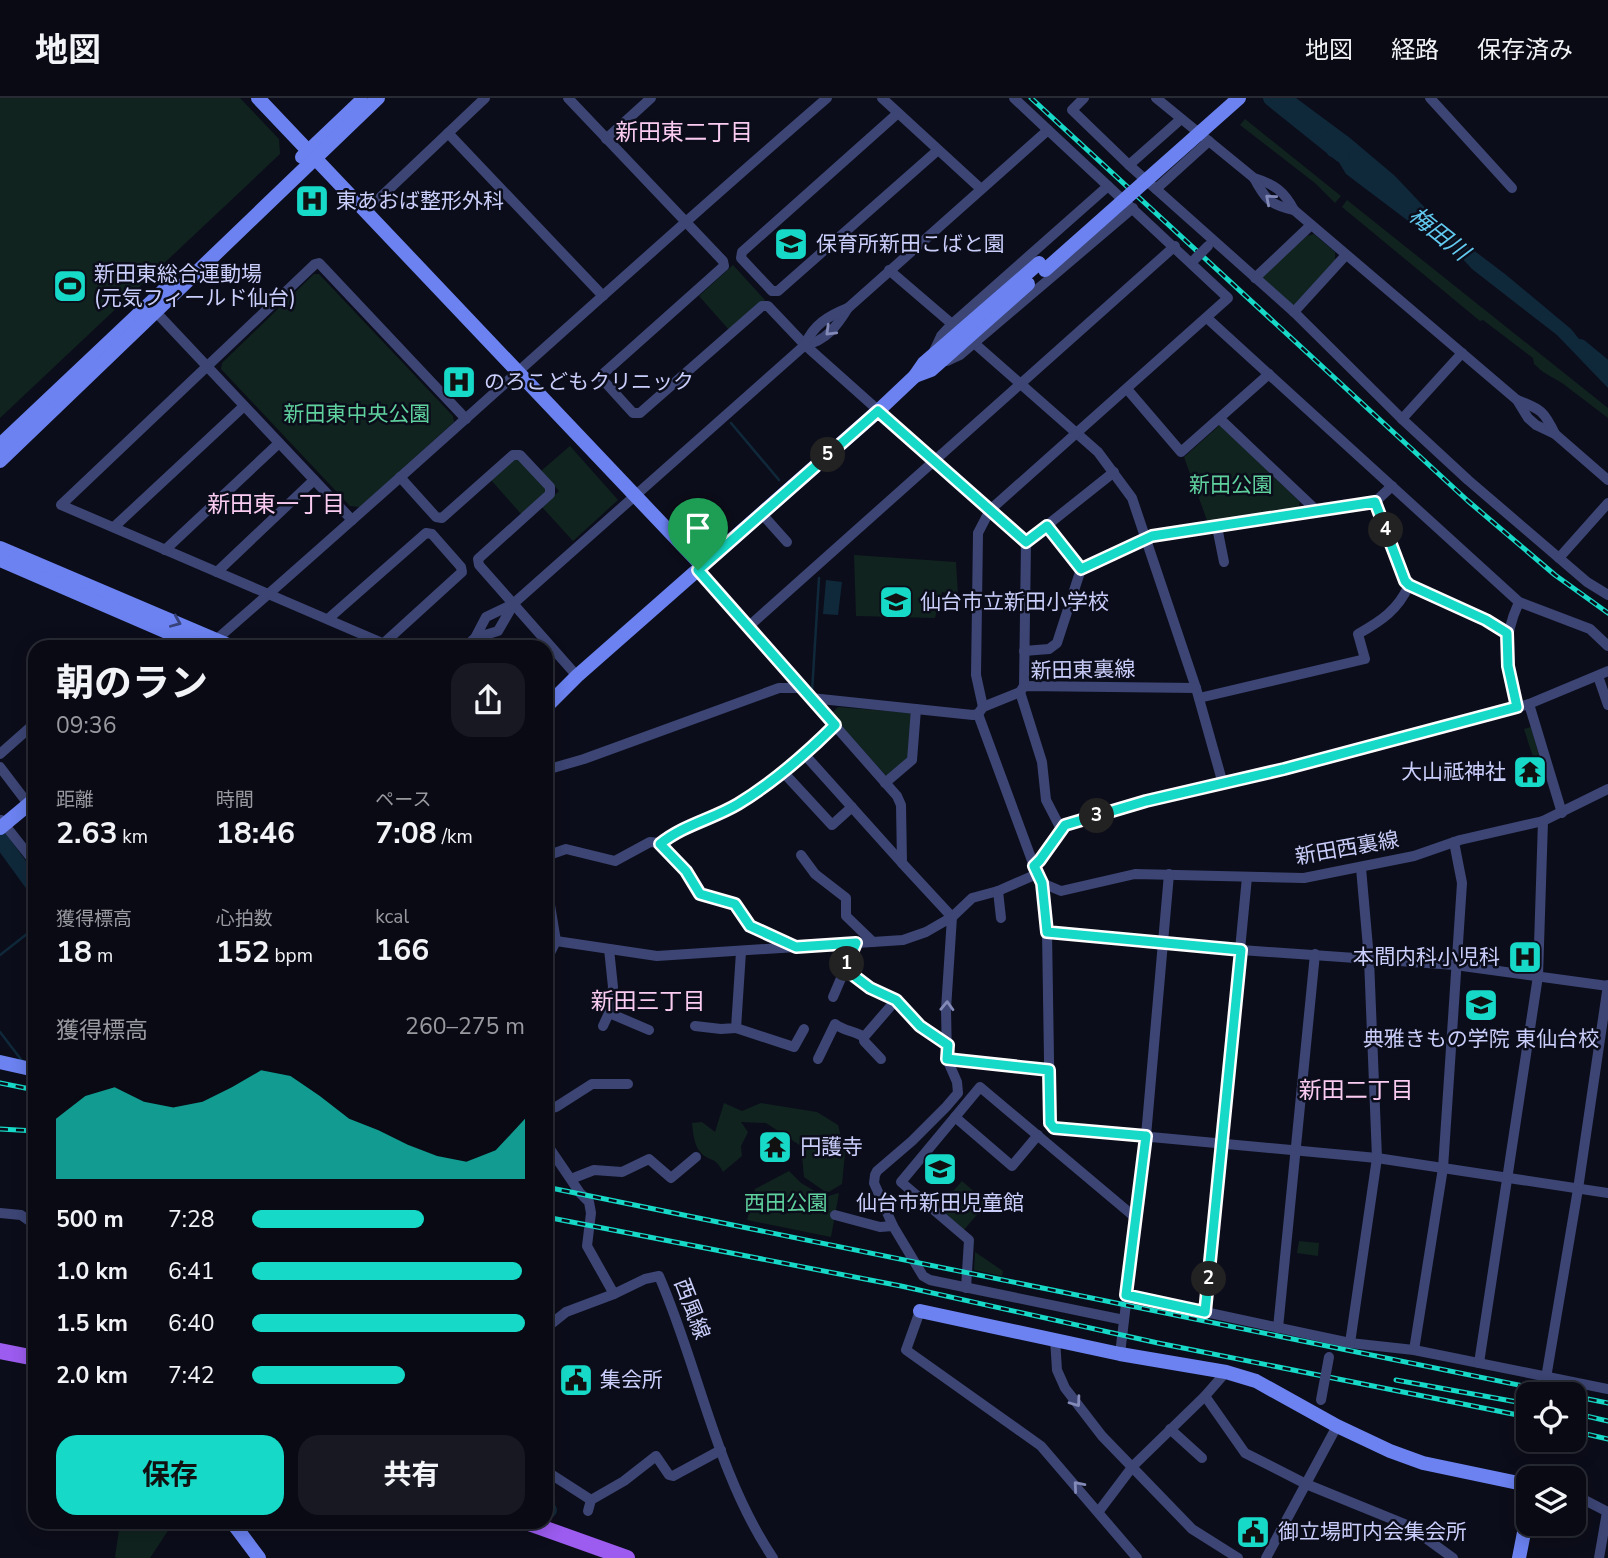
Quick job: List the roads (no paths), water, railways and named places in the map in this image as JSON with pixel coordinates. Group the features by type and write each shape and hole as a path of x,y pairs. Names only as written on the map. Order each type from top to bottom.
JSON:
{"main road":[{"path":"2,1354 28,1357"},
{"path":"546,1529 627,1558"}],"street":[{"path":"258,98 635,495 897,796 901,805 902,863"},
{"path":"0,461 152,308 312,154 364,98"},
{"path":"312,154 378,98"},
{"path":"366,211 485,98"},
{"path":"568,98 723,261 724,266 604,373 603,380 633,413 640,413 762,306 768,306 805,345 1026,542 1022,689 1042,762 1046,800 1062,829"},
{"path":"606,139 651,98"},
{"path":"0,548 217,639 827,98"},
{"path":"882,98 981,190"},
{"path":"1014,98 1228,298 990,510 978,533 976,675 981,710 1038,874 1047,932 1050,1123 1054,1128 1377,1158 1608,1193"},
{"path":"1084,98 1072,110 1129,165 1294,312 1468,480 1587,582 1608,595"},
{"path":"1156,98 1254,178 1272,184 1286,195 1294,210 1517,400 1546,414 1555,433 1608,480"},
{"path":"1042,266 1224,98"},
{"path":"934,361 1239,98"},
{"path":"1430,98 1512,188"},
{"path":"898,113 742,252 741,258 772,291 778,291 938,150"},
{"path":"1129,165 1181,119"},
{"path":"475,638 486,617 513,604 805,345 819,342 838,325 848,308 889,270 1048,130"},
{"path":"448,133 603,296"},
{"path":"1156,189 1209,141"},
{"path":"553,700 915,376 931,370 942,336 952,324 1108,186"},
{"path":"934,361 960,355 1133,208"},
{"path":"1255,278 1311,225"},
{"path":"748,627 1175,246"},
{"path":"1194,260 1208,246"},
{"path":"1294,312 1346,256"},
{"path":"377,640 61,505 315,264 319,264 466,418"},
{"path":"889,270 952,324"},
{"path":"152,308 352,520"},
{"path":"0,445 152,308"},
{"path":"1207,317 1519,602 1590,629 1608,646"},
{"path":"974,343 1077,433 1114,472 1132,498 1197,693 1223,785"},
{"path":"1402,419 1462,353"},
{"path":"1126,389 1181,452 1269,374"},
{"path":"114,527 244,406"},
{"path":"1220,419 1317,511"},
{"path":"165,550 279,443"},
{"path":"400,477 436,517 442,518 513,455 520,455 550,487 550,494 478,559 479,565 545,640"},
{"path":"1026,542 1114,472"},
{"path":"217,572 314,480"},
{"path":"1024,651 1049,649 1057,642 1081,569 1145,538 1375,502 1392,486"},
{"path":"1375,502 1405,581 1409,585 1486,620 1507,633"},
{"path":"1559,558 1608,503"},
{"path":"762,514 787,542"},
{"path":"1047,526 1081,569"},
{"path":"1217,527 1224,562"},
{"path":"328,619 426,533 432,534 461,567 462,572 394,640"},
{"path":"0,560 185,640"},
{"name":"新田東裏線","path":"811,698 916,709 981,710 1022,689 1197,693 1365,659 1358,634 1402,602 1409,585"},
{"path":"1517,707 1508,666 1507,633 1519,602"},
{"path":"475,638 498,631 513,604"},
{"path":"553,649 577,676"},
{"path":"1038,874 1040,860 1065,825 1146,801 1223,785 1529,704 1603,673 1608,705"},
{"path":"553,768 779,688 802,688"},
{"path":"1529,704 1562,814"},
{"path":"885,783 912,760 916,709"},
{"path":"660,844 670,835 737,804 784,773 835,725"},
{"path":"0,754 28,729"},
{"path":"805,755 952,917 946,1009 947,1059 958,1093 875,1175 874,1183 893,1226 923,1276 930,1280 1124,1320"},
{"path":"0,767 28,800"},
{"path":"784,773 832,825 852,807"},
{"name":"新田西裏線","path":"1038,874 1060,891 1135,874 1304,878 1415,856 1454,842 1543,821 1562,814 1608,789"},
{"path":"28,809 1,825 15,836 28,854"},
{"path":"1479,1363 1538,976 1543,821"},
{"path":"553,854 566,849 615,861 650,842 660,844 686,871 700,894 735,904 750,926 796,947"},
{"path":"1414,1350 1443,1168 1462,883 1454,842"},
{"path":"801,855 815,874 846,898 846,916 873,942"},
{"path":"1350,1343 1377,1158 1369,959 1361,868"},
{"path":"556,941 657,956 903,940 926,932 952,917 972,898 998,891 1038,874"},
{"path":"1120,1354 1146,1136 1169,874"},
{"path":"1205,1312 1247,877"},
{"path":"998,891 1002,918"},
{"path":"553,917 556,941 553,947"},
{"path":"1047,932 1241,950 1455,965 1608,985 1578,1189 1546,1378"},
{"path":"833,997 856,943"},
{"path":"603,1026 609,1013 613,987 608,949"},
{"path":"736,1028 741,952"},
{"path":"1278,1328 1315,954"},
{"path":"845,969 870,988 896,1000 920,1026 948,1045"},
{"path":"864,1037 896,1000"},
{"path":"609,1013 649,1030"},
{"path":"818,1059 835,1024 864,1037 864,1041 881,1059"},
{"path":"695,1026 736,1028 794,1047 804,1030"},
{"path":"947,1059 1049,1070"},
{"path":"0,1062 28,1068"},
{"path":"553,1108 592,1084 628,1084"},
{"path":"966,1288 969,1240 901,1182 980,1087 1137,1219"},
{"path":"955,1118 1012,1166 1038,1135"},
{"path":"553,1153 589,1202 592,1213 587,1246 614,1294 553,1319"},
{"path":"571,1179 594,1170 622,1172 649,1159 671,1178 696,1157"},
{"path":"0,1213 21,1215 28,1220"},
{"path":"835,1215 880,1227 893,1226"},
{"name":"西風線","path":"614,1294 645,1279 659,1276 734,1486 760,1539 773,1558"},
{"path":"1126,1295 1350,1343 1414,1350 1608,1389"},
{"path":"1137,1558 1041,1446 906,1350 920,1311 1120,1354 1226,1372 1256,1381 1337,1426 1390,1451 1423,1463 1516,1482"},
{"path":"1055,1339 1057,1370 1065,1388 1102,1436 1192,1529 1238,1558"},
{"path":"1321,1400 1329,1357"},
{"path":"1099,1511 1133,1466 1226,1372"},
{"path":"1205,1396 1245,1453 1306,1484 1409,1526 1453,1558"},
{"path":"1266,1558 1337,1426"},
{"path":"1170,1429 1202,1458"},
{"path":"553,1477 590,1506 656,1456 669,1475 673,1476 721,1450"},
{"path":"1586,1501 1608,1512 1599,1558"},
{"path":"237,1529 258,1558"},
{"path":"1519,1558 1523,1536"}],"water":[{"path":"1263,98 1296,98 1350,138 1395,176 1429,212 1425,221 1440,225 1571,329 1600,365 1608,368 1608,388 1557,335 1472,269 1438,232 1435,233 1448,251 1346,174 1337,159 1329,156 1323,147 1329,146 1303,119"},
{"path":"826,580 842,582 838,615 823,614"}],"waterway":[{"name":"梅田川","path":"1271,98 1342,155"},
{"name":"梅田川","path":"1580,347 1608,370"},
{"path":"731,423 779,480"},
{"path":"812,692 819,578"},
{"path":"0,839 28,877"},
{"path":"0,955 28,933"},
{"path":"0,1032 23,1062"}],"railway":[{"path":"1031,98 1468,501 1555,575 1608,613"},
{"path":"0,1083 28,1089"},
{"path":"0,1129 28,1131"},
{"path":"553,1188 1516,1384"},
{"path":"553,1218 901,1286 1158,1343 1516,1415"},
{"path":"1396,1380 1516,1402"},
{"path":"1586,1399 1608,1403"},
{"path":"1586,1416 1608,1421"},
{"path":"1586,1434 1608,1439"}],"place":[{"name":"東あおば整形外科","path":"312,201"},
{"name":"保育所新田こばと園","path":"791,244"},
{"name":"新田東総合運動場 (元気フィールド仙台)","path":"70,286"},
{"name":"のろこどもクリニック","path":"459,382"},
{"name":"仙台市立新田小学校","path":"896,602"},
{"name":"大山祗神社","path":"1530,772"},
{"name":"本間内科小児科","path":"1525,957"},
{"name":"典雅きもの学院 東仙台校","path":"1481,1005"},
{"name":"円護寺","path":"775,1147"},
{"name":"仙台市新田児童館","path":"940,1169"},
{"name":"集会所","path":"576,1380"},
{"name":"御立場町内会集会所","path":"1253,1532"}],"district":[{"name":"新田東二丁目","path":"684,132"},
{"name":"新田東一丁目","path":"276,504"},
{"name":"新田三丁目","path":"648,1001"},
{"name":"新田二丁目","path":"1356,1090"}],"park label":[{"name":"新田東中央公園","path":"357,414"},
{"name":"新田公園","path":"1231,485"},
{"name":"西田公園","path":"786,1203"}]}
